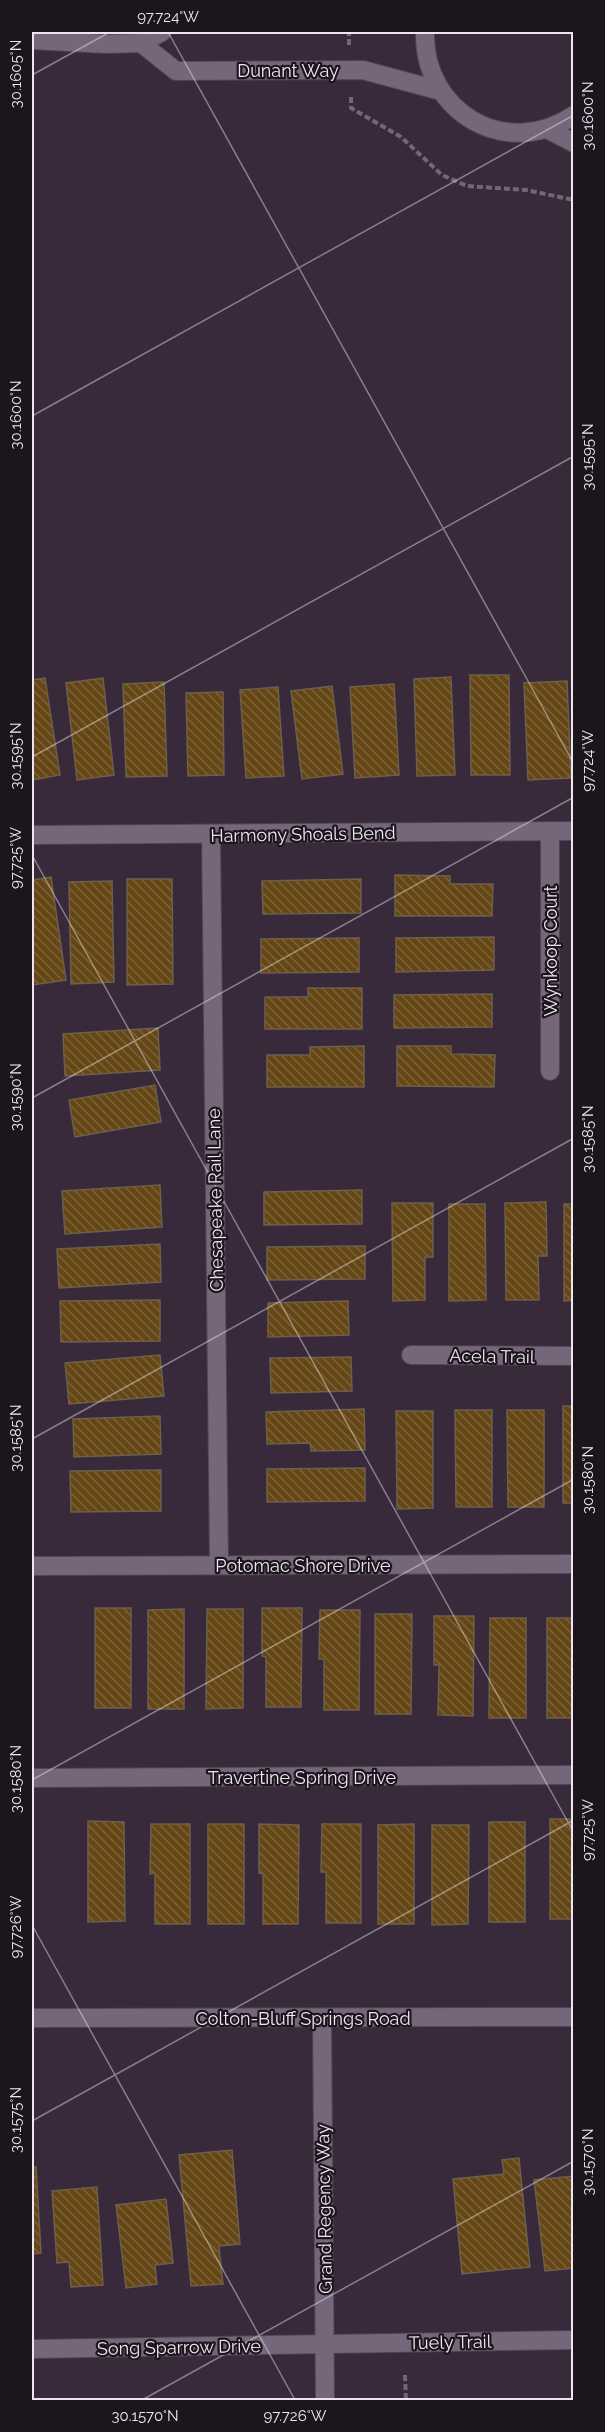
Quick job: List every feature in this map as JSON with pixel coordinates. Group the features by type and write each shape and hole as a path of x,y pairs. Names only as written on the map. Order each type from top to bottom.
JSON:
{"street":[{"path":"32,40 73,37 141,44 162,32"},
{"path":"425,32 428,65 441,92 464,116 483,126 504,132 526,133 547,129 573,115"},
{"name":"Dunant Way","path":"141,44 176,71 363,70 441,92"},
{"path":"547,129 573,143"},
{"name":"Wynkoop Court","path":"550,831 550,1071"},
{"name":"Harmony Shoals Bend","path":"32,835 573,831"},
{"name":"Chesapeake Rail Lane","path":"211,835 219,1565"},
{"name":"Acela Trail","path":"411,1355 573,1356"},
{"name":"Potomac Shore Drive","path":"32,1566 573,1564"},
{"name":"Travertine Spring Drive","path":"32,1778 573,1775"},
{"name":"Colton-Bluff Springs Road","path":"32,2018 573,2017"},
{"name":"Grand Regency Way","path":"322,2018 325,2400"},
{"name":"Tuely Trail","path":"326,2344 573,2340"},
{"name":"Song Sparrow Drive","path":"32,2349 326,2344"}],"path":[{"path":"350,91 351,108 401,137 442,176 467,186 526,190 573,200"},
{"path":"405,2375 406,2400"}],"building":[{"path":"470,675 509,675 510,775 471,775"},
{"path":"451,677 455,775 417,776 414,679"},
{"path":"45,678 60,775 32,780 32,680"},
{"path":"103,678 114,775 77,780 66,683"},
{"path":"567,681 571,778 528,780 524,683"},
{"path":"164,682 167,776 126,777 123,684"},
{"path":"394,684 399,775 355,778 350,687"},
{"path":"332,686 343,774 302,779 291,691"},
{"path":"278,687 284,776 246,778 240,690"},
{"path":"223,692 224,775 188,776 186,693"},
{"path":"395,875 450,876 450,884 493,884 492,916 395,916"},
{"path":"51,877 66,980 32,985 32,880"},
{"path":"127,879 172,879 173,984 127,985"},
{"path":"361,879 361,913 263,914 262,881"},
{"path":"112,881 114,982 71,984 69,882"},
{"path":"494,937 494,970 396,972 396,938"},
{"path":"359,938 359,972 261,973 261,939"},
{"path":"308,988 362,988 362,1029 265,1029 265,997 308,997"},
{"path":"492,994 492,1027 394,1028 394,995"},
{"path":"158,1028 160,1070 65,1076 63,1034"},
{"path":"364,1046 364,1087 267,1087 267,1055 310,1055 310,1047"},
{"path":"397,1046 451,1046 451,1054 495,1055 494,1087 397,1086"},
{"path":"155,1085 161,1122 75,1137 69,1100"},
{"path":"160,1185 162,1227 65,1234 62,1191"},
{"path":"362,1190 362,1224 264,1225 264,1192"},
{"path":"546,1202 547,1256 538,1256 539,1300 506,1300 505,1203"},
{"path":"392,1203 433,1203 433,1257 425,1257 425,1300 393,1301"},
{"path":"449,1204 485,1204 486,1300 449,1301"},
{"path":"564,1204 574,1204 574,1300 564,1301"},
{"path":"160,1244 161,1282 59,1288 57,1249"},
{"path":"365,1246 365,1279 267,1280 267,1247"},
{"path":"160,1300 160,1341 61,1342 60,1301"},
{"path":"348,1301 349,1335 268,1337 268,1303"},
{"path":"160,1355 164,1396 69,1404 65,1363"},
{"path":"351,1357 352,1391 271,1393 270,1358"},
{"path":"563,1406 574,1406 574,1503 563,1503"},
{"path":"364,1409 365,1450 311,1451 310,1443 267,1444 266,1412"},
{"path":"455,1410 492,1410 492,1507 456,1507"},
{"path":"507,1410 544,1410 544,1507 508,1507"},
{"path":"396,1411 433,1411 433,1508 397,1509"},
{"path":"160,1416 161,1454 74,1457 73,1419"},
{"path":"365,1468 365,1501 267,1502 267,1469"},
{"path":"161,1470 161,1511 71,1512 70,1471"},
{"path":"95,1608 131,1608 131,1708 95,1708"},
{"path":"262,1608 302,1608 301,1707 266,1707 266,1657 262,1656"},
{"path":"184,1609 184,1709 148,1709 148,1610"},
{"path":"207,1609 243,1609 243,1708 206,1709"},
{"path":"320,1610 360,1610 359,1710 324,1710 324,1659 319,1659"},
{"path":"375,1614 412,1614 411,1714 375,1714"},
{"path":"434,1616 474,1616 473,1716 438,1715 439,1665 434,1665"},
{"path":"490,1618 526,1618 526,1718 489,1718"},
{"path":"547,1618 574,1618 574,1718 547,1718"},
{"path":"550,1819 574,1819 574,1919 550,1919"},
{"path":"88,1821 124,1822 125,1921 88,1922"},
{"path":"489,1822 525,1822 525,1922 489,1922"},
{"path":"151,1824 190,1824 190,1924 155,1924 155,1873 150,1874"},
{"path":"208,1824 244,1824 244,1924 208,1924"},
{"path":"259,1824 299,1825 298,1924 263,1924 263,1874 259,1873"},
{"path":"322,1824 361,1824 361,1923 326,1923 326,1872 321,1872"},
{"path":"414,1824 414,1924 378,1924 378,1825"},
{"path":"432,1825 469,1825 468,1924 432,1925"},
{"path":"232,2150 240,2244 219,2246 223,2284 191,2286 179,2155"},
{"path":"519,2158 530,2267 462,2274 453,2179 504,2174 502,2160"},
{"path":"36,2167 41,2253 32,2254 32,2168"},
{"path":"574,2176 574,2268 545,2271 534,2180"},
{"path":"97,2187 103,2285 71,2287 69,2262 57,2263 52,2191"},
{"path":"166,2199 173,2263 155,2265 157,2284 126,2288 116,2205"}]}
